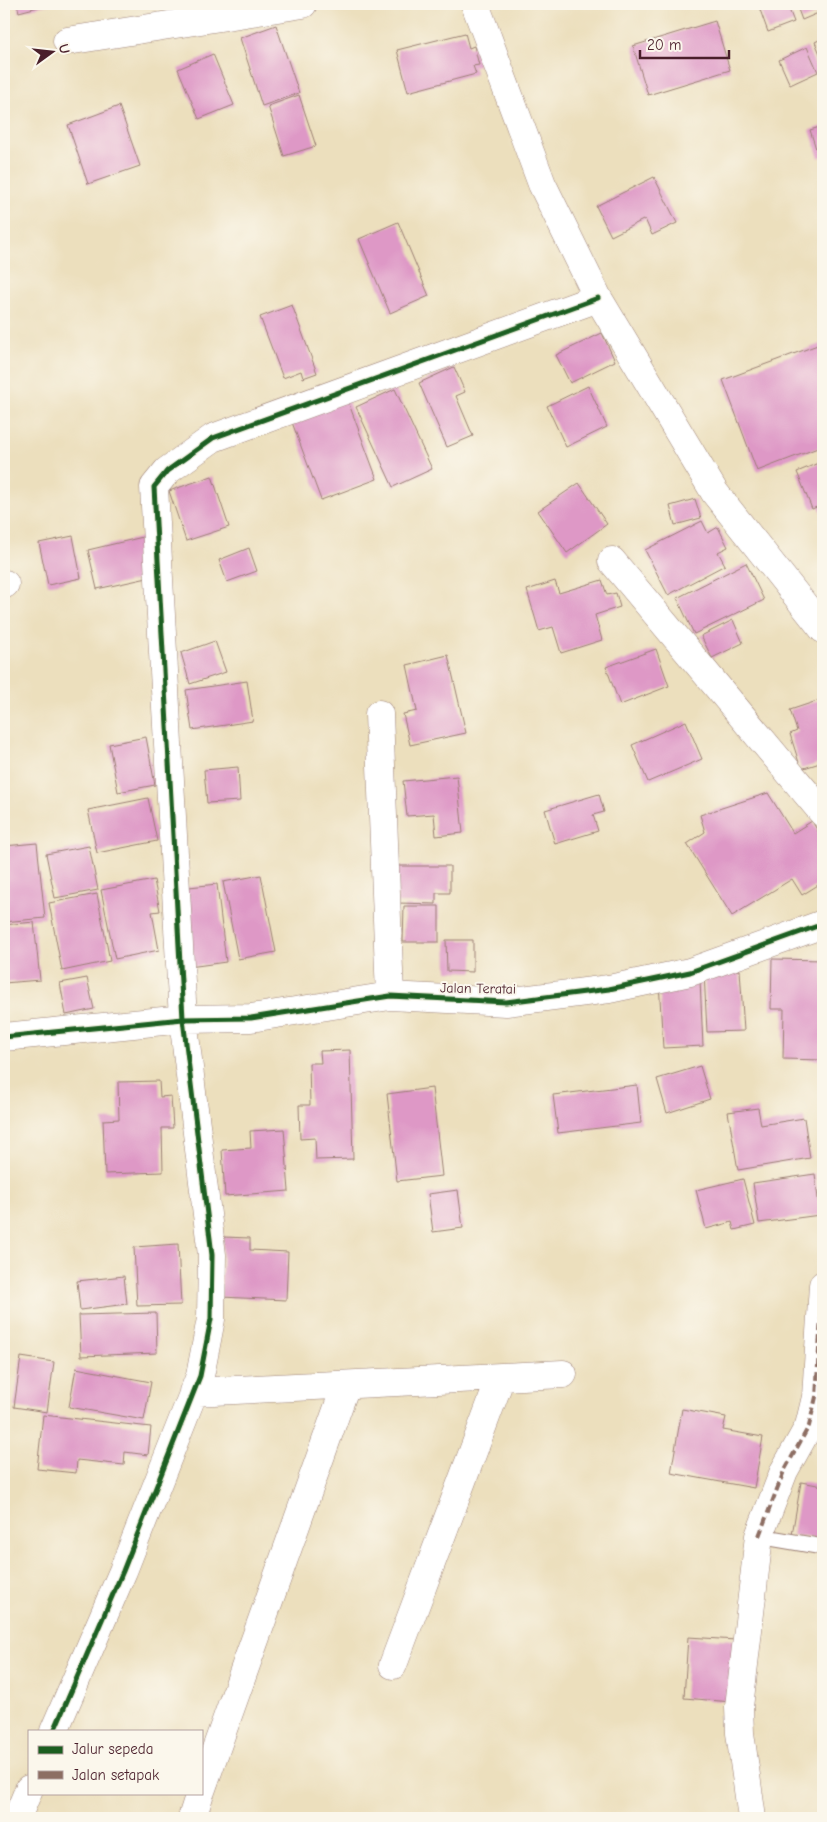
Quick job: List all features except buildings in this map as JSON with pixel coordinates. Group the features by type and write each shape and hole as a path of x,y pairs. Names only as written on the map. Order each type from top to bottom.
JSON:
{"street":[{"path":"67,41 303,4"},
{"path":"475,4 542,184 598,298 715,493 823,629"},
{"path":"54,1730 123,1571 200,1376 211,1319 212,1255 182,1019 153,499 154,487 160,478 213,438 598,298"},
{"path":"612,561 823,813"},
{"path":"380,714 390,996"},
{"name":"Jalan Teratai","path":"4,1037 182,1019 251,1018 390,996 506,1002 608,990 690,972 823,924"},
{"path":"752,1818 740,1733 739,1707 759,1536 784,1471 809,1426 816,1397 823,1285"},
{"path":"193,1392 564,1374"},
{"path":"393,1665 501,1377"},
{"path":"202,1789 346,1385"},
{"path":"16,1818 28,1791"},
{"path":"192,1818 200,1794"}],"lane":[{"path":"759,1536 823,1547"}],"marked path":[{"path":"759,1536 784,1471 809,1426 816,1397 823,1285"}],"cycle path":[{"path":"54,1730 123,1571 200,1376 211,1319 212,1255 183,1019 154,487 167,471 213,438 598,298"},
{"path":"4,1037 183,1019 251,1018 390,996 506,1002 609,989 690,972 823,924"}]}
